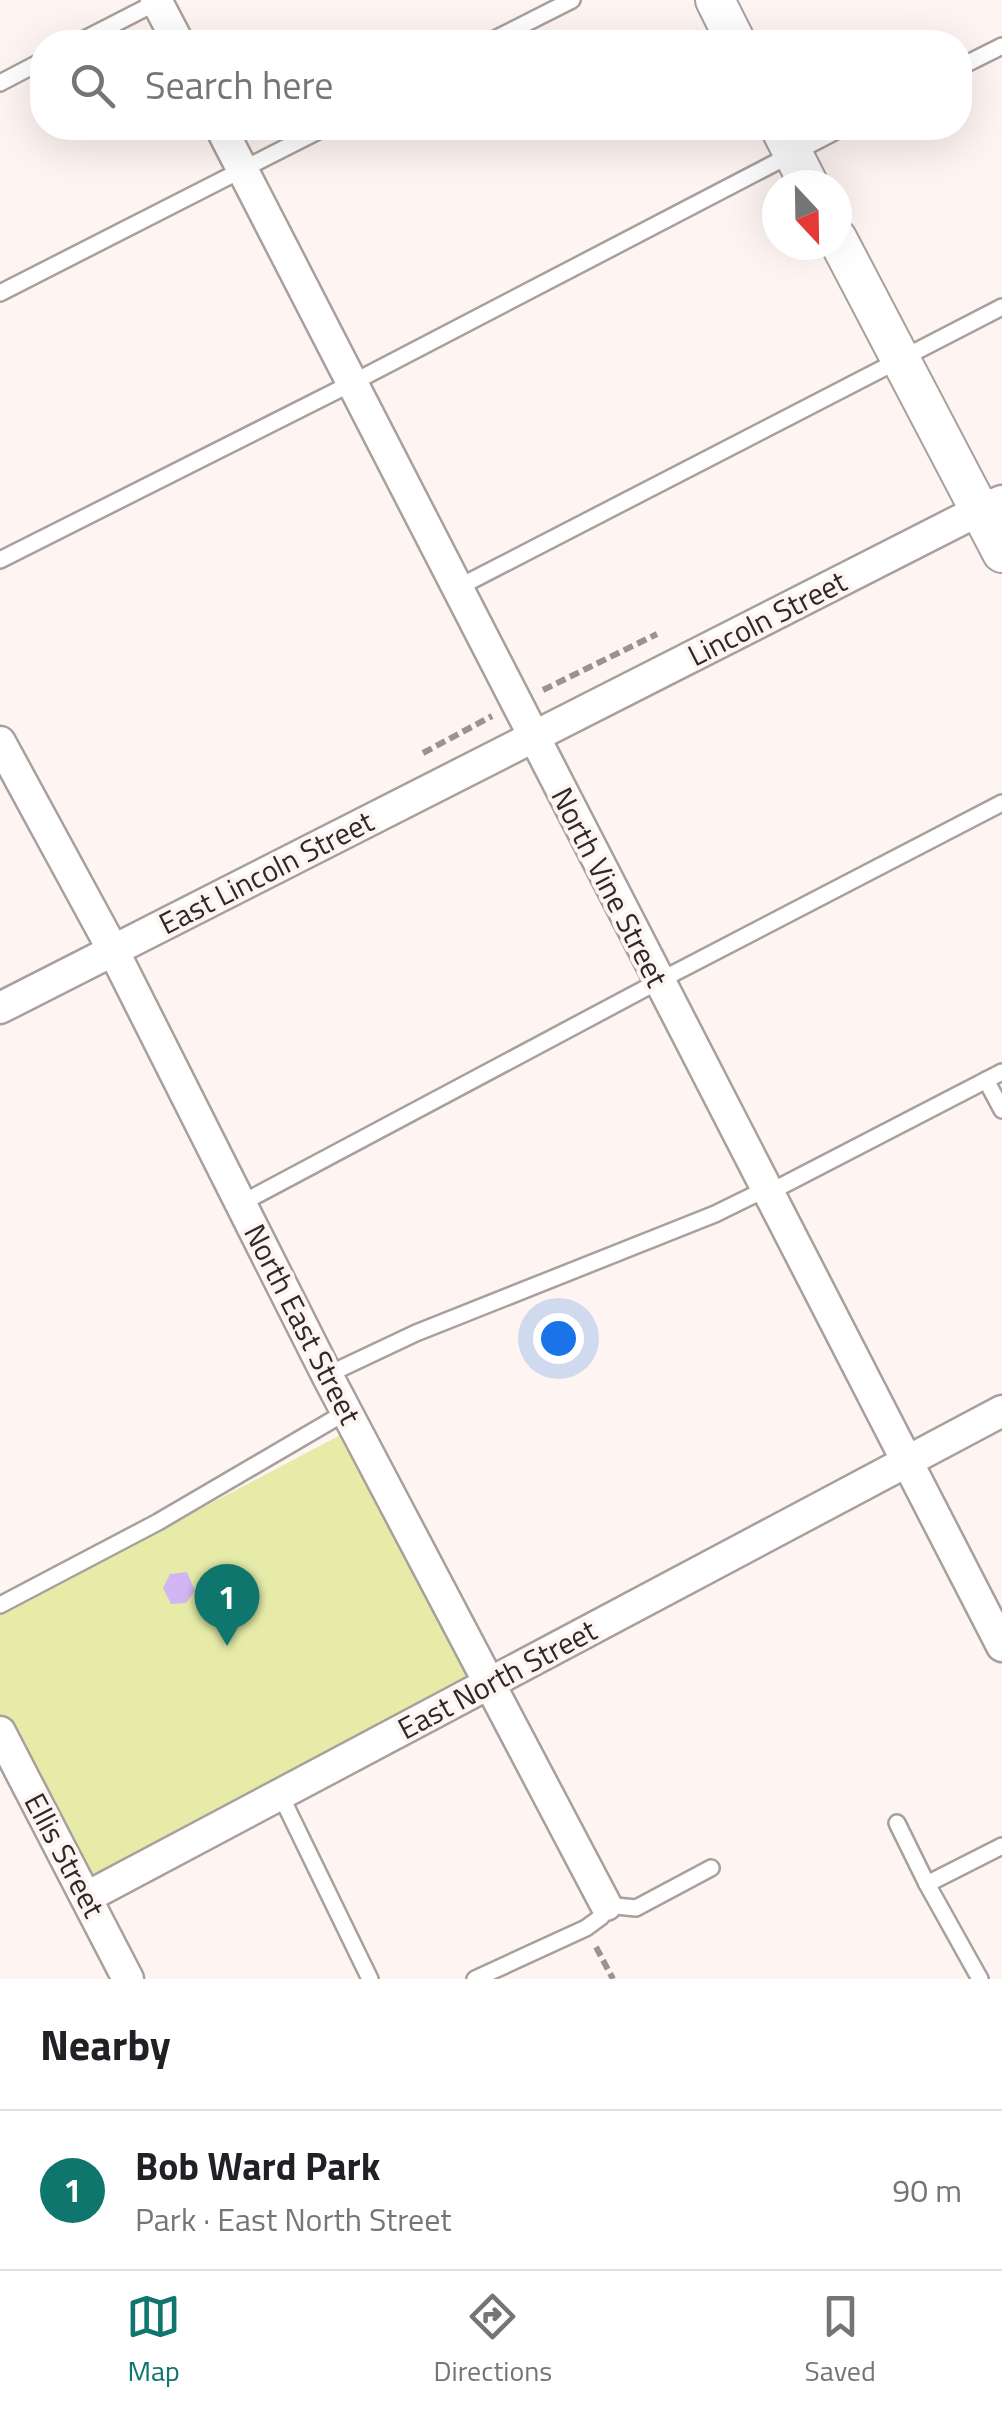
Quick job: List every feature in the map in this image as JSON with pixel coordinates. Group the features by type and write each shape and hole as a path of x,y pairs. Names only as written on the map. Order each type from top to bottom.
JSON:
{"street":[{"path":"715,0 730,30"},
{"path":"157,1 172,30"},
{"name":"North Vine Street","path":"228,140 1002,1646"},
{"path":"849,260 901,359 991,506 1002,553"},
{"name":"Lincoln Street","path":"533,737 991,506"},
{"name":"East Lincoln Street","path":"0,1008 533,737"},
{"name":"North East Street","path":"0,742 114,950 346,1412 606,1905"},
{"name":"East North Street","path":"87,1897 1002,1410"},
{"name":"Ellis Street","path":"0,1732 128,1979"}],"lane":[{"path":"513,30 572,0"},
{"path":"101,30 157,1"},
{"path":"972,61 1002,46"},
{"path":"0,83 30,67"},
{"path":"0,293 300,140"},
{"path":"0,560 821,140"},
{"path":"457,588 1002,307"},
{"path":"242,1202 1002,804"},
{"path":"327,1375 416,1332 716,1214 1002,1072"},
{"path":"986,1080 1002,1110"},
{"path":"0,1605 158,1522 346,1412"},
{"path":"280,1794 370,1979"},
{"path":"897,1824 980,1979"},
{"path":"927,1884 1002,1846"},
{"path":"475,1979 586,1928 602,1917 606,1905 636,1908 711,1868"}],"green space":[{"path":"348,1431 471,1678 83,1889 0,1734 0,1614"}],"building":[{"path":"187,1572 195,1591 186,1603 171,1604 163,1588 170,1574"}],"place":[{"name":"Bob Ward Park","path":"227,1646"}]}
